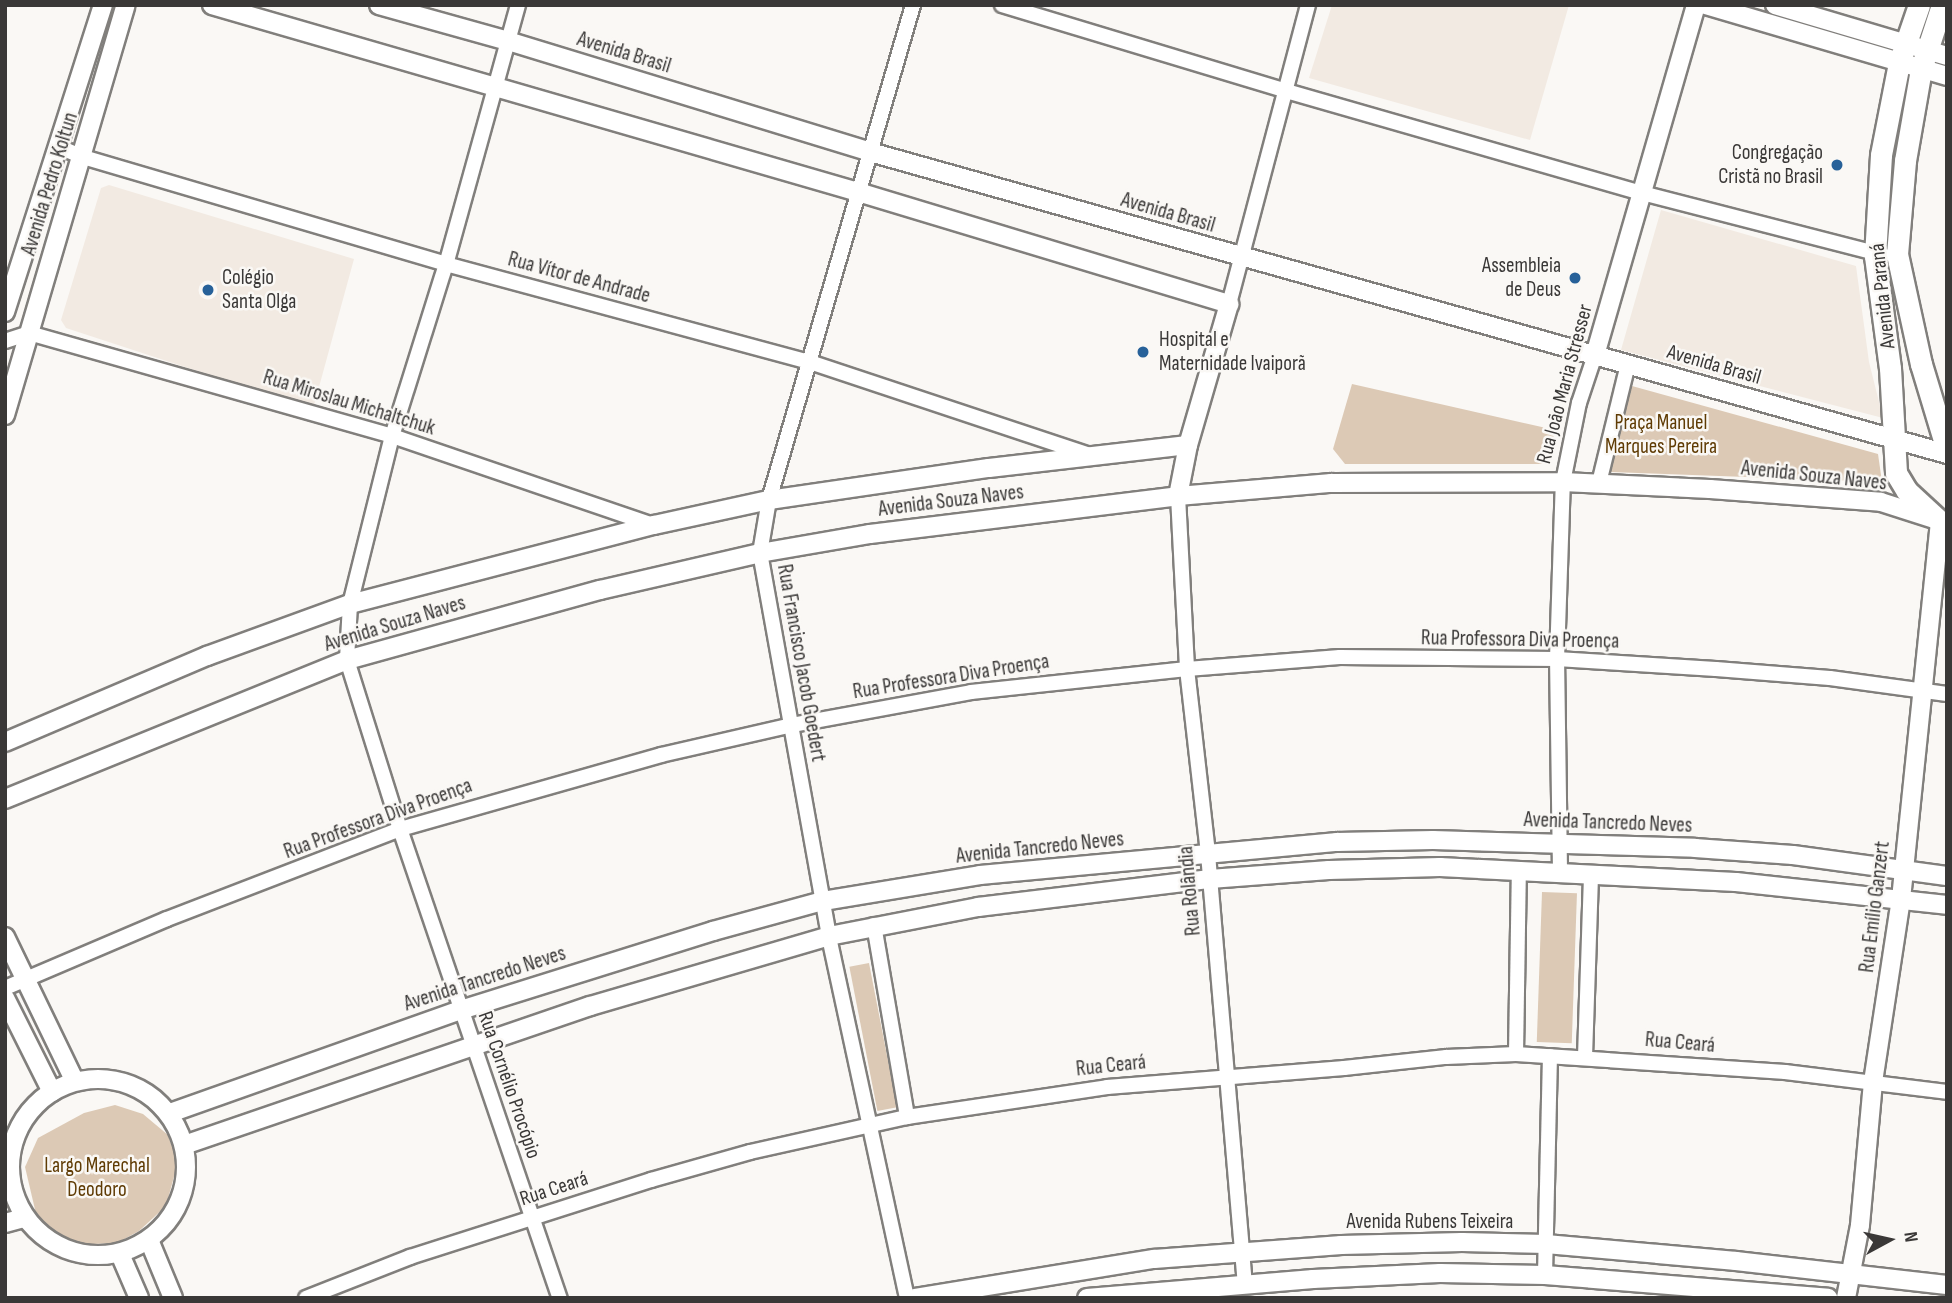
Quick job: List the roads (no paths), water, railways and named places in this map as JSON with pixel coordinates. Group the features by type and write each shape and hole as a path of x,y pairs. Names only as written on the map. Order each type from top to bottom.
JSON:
{"main road":[{"name":"Avenida Paraná","path":"1919,5 1920,57 1905,162 1897,254 1921,364 1947,452"},
{"name":"Avenida Paraná","path":"1942,5 1881,155 1875,256 1896,439 1896,473 1900,483 1945,521"}],"street":[{"name":"Avenida Pedro Koltun","path":"5,312 103,5"},
{"name":"Avenida Pedro Koltun","path":"5,415 126,5"},
{"path":"212,5 859,192 1229,304"},
{"name":"Avenida Brasil","path":"379,5 508,41 870,152 1947,452"},
{"name":"Rua Cornélio Procópio","path":"518,5 446,264 392,436 350,604 347,660 400,829 560,1298"},
{"name":"Rua Francisco Jacob Goedert","path":"907,1298 823,901 760,553 769,500 914,5"},
{"path":"1002,5 1286,91 1642,193 1875,256 1897,254"},
{"path":"1178,496 1188,445 1229,304 1308,5"},
{"name":"Rua João Maria Stresser","path":"1560,871 1558,659 1563,482 1579,403 1696,5"},
{"path":"1706,5 1920,57"},
{"path":"1775,5 1920,57 1947,76"},
{"name":"Rua Vítor de Andrade","path":"57,146 446,264 810,362 1089,455"},
{"path":"5,341 29,333"},
{"name":"Rua Miroslau Michaltchuk","path":"29,333 392,436 653,525"},
{"path":"1599,483 1628,364"},
{"name":"Avenida Souza Naves","path":"5,742 207,656 350,604 653,525 769,500 1089,455 1188,445"},
{"name":"Avenida Souza Naves","path":"5,799 347,660 600,590 760,553 870,534 1178,496 1331,483 1599,483 1881,502 1945,521"},
{"name":"Rua Rolândia","path":"1178,496 1187,669 1208,854 1245,1283"},
{"name":"Rua Emílio Ganzert","path":"1846,1298 1860,1225 1873,1082 1901,899 1922,691 1945,521"},
{"name":"Rua Professora Diva Proença","path":"5,988 23,978 167,919 400,829 540,787 792,725 971,692 1187,669 1340,657 1558,659 1830,678 1947,694"},
{"name":"Avenida Tancredo Neves","path":"170,1113 461,1010 713,931 823,901 980,876 1337,842 1433,840 1779,854 1947,876"},
{"path":"184,1146 603,1003 830,936 874,925 978,907 1210,880 1343,870 1440,867 1735,882 1947,905"},
{"path":"1516,1054 1519,869"},
{"path":"1586,1057 1591,873"},
{"path":"874,925 907,1117"},
{"path":"5,937 74,1080"},
{"path":"5,998 52,1092"},
{"name":"Rua Ceará","path":"306,1298 410,1257 750,1152 907,1117 1107,1087 1446,1057 1516,1054 1586,1057 1873,1082 1947,1092"},
{"path":"1545,1275 1550,1056"},
{"path":"112,1078 148,1093 170,1113 184,1146 185,1181 173,1214 149,1240 120,1254 84,1255 50,1243 24,1218 8,1186 10,1151 22,1119 52,1092 74,1080 112,1078"},
{"path":"5,1223 24,1218"},
{"path":"149,1240 173,1298"},
{"name":"Avenida Rubens Teixeira","path":"915,1298 1117,1265 1241,1251 1394,1243 1546,1244 1850,1272 1947,1285"},
{"path":"120,1254 139,1298"},
{"path":"1087,1298 1245,1283 1440,1273 1545,1275 1828,1298"}],"place":[{"name":"Congregação Cristã no Brasil","path":"1837,165"},
{"name":"Assembleia de Deus","path":"1575,278"},
{"name":"Colégio Santa Olga","path":"208,290"},
{"name":"Hospital e Maternidade Ivaiporã","path":"1143,352"}],"park label":[{"name":"Praça Manuel Marques Pereira","path":"1661,435"},
{"name":"Largo Marechal Deodoro","path":"97,1178"}]}
